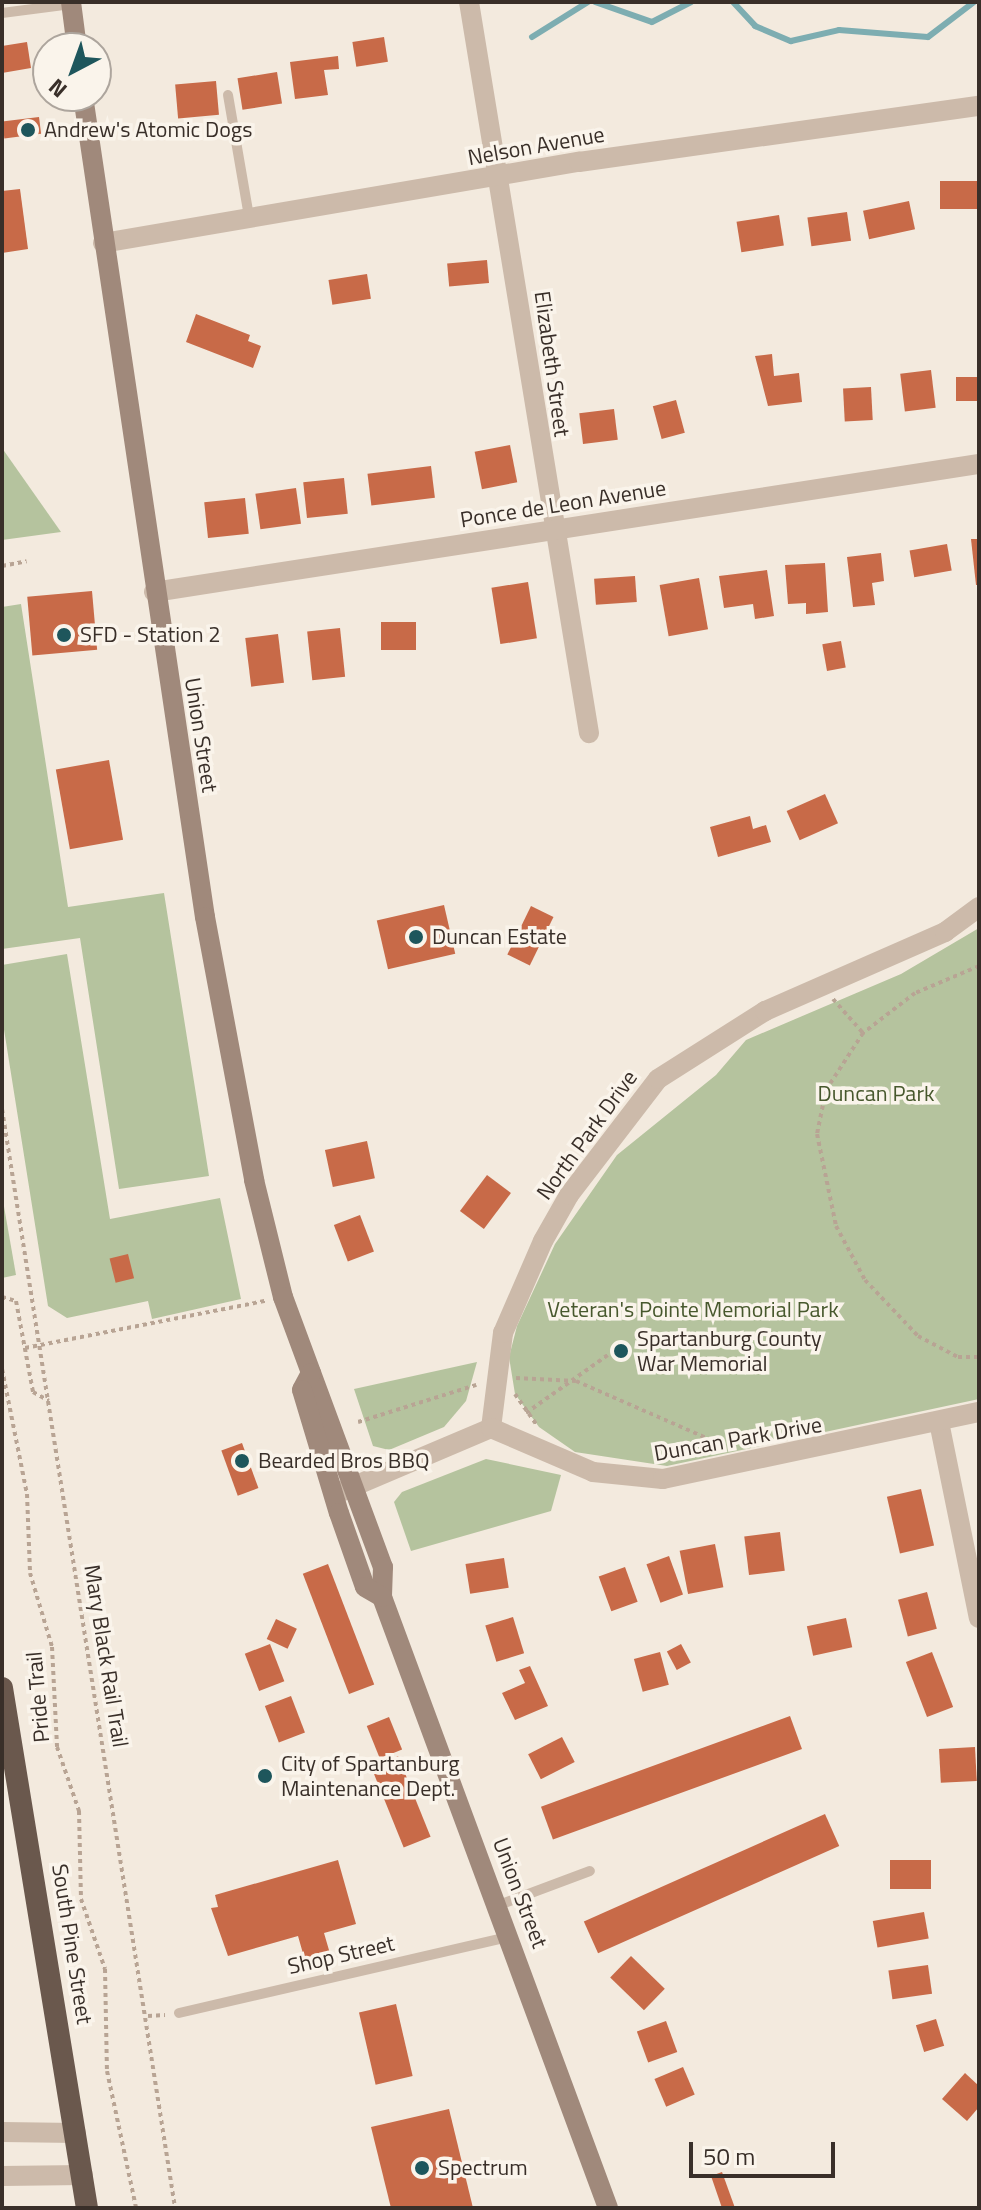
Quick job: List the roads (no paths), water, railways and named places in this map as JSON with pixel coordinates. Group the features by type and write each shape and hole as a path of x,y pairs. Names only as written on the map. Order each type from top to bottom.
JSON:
{"highway":[{"name":"South Pine Street","path":"2,1688 10,1773 87,2208"}],"main road":[{"path":"71,3 75,32"},
{"name":"Union Street","path":"85,112 154,592 231,1071 283,1297 355,1484 383,1567 382,1597 511,1937 608,2208"},
{"name":"Union Street","path":"311,1373 302,1390 333,1495 365,1587 382,1597"}],"street":[{"name":"Elizabeth Street","path":"469,2 589,733"},
{"name":"Nelson Avenue","path":"103,243 499,176 979,106"},
{"name":"Ponce de Leon Avenue","path":"154,592 979,464"},
{"name":"North Park Drive","path":"491,1428 492,1382 519,1291 569,1195 611,1135 688,1055 822,986 945,932 979,907"},
{"name":"Duncan Park Drive","path":"491,1428 593,1472 639,1479 736,1468 979,1412"},
{"path":"939,1422 979,1618"},
{"path":"333,1495 491,1428"},
{"path":"2,2132 76,2133"},
{"path":"2,2176 83,2175"}],"lane":[{"path":"2,13 71,3"},
{"path":"228,95 249,216"},
{"path":"499,1905 590,1871"},
{"name":"Shop Street","path":"179,2013 511,1937"}],"waterway":[{"path":"532,37 588,2"},
{"path":"595,2 652,22 691,2"},
{"path":"733,2 755,26 791,41 839,30 928,37 974,2"}],"place":[{"name":"Andrew's Atomic Dogs","path":"28,130"},
{"name":"SFD - Station 2","path":"64,635"},
{"name":"Duncan Estate","path":"416,937"},
{"name":"Spartanburg County War Memorial","path":"621,1351"},
{"name":"Bearded Bros BBQ","path":"242,1461"},
{"name":"City of Spartanburg Maintenance Dept.","path":"265,1776"},
{"name":"Spectrum","path":"422,2168"}],"park label":[{"name":"Duncan Park","path":"876,1094"},
{"name":"Veteran's Pointe Memorial Park","path":"693,1310"}]}
